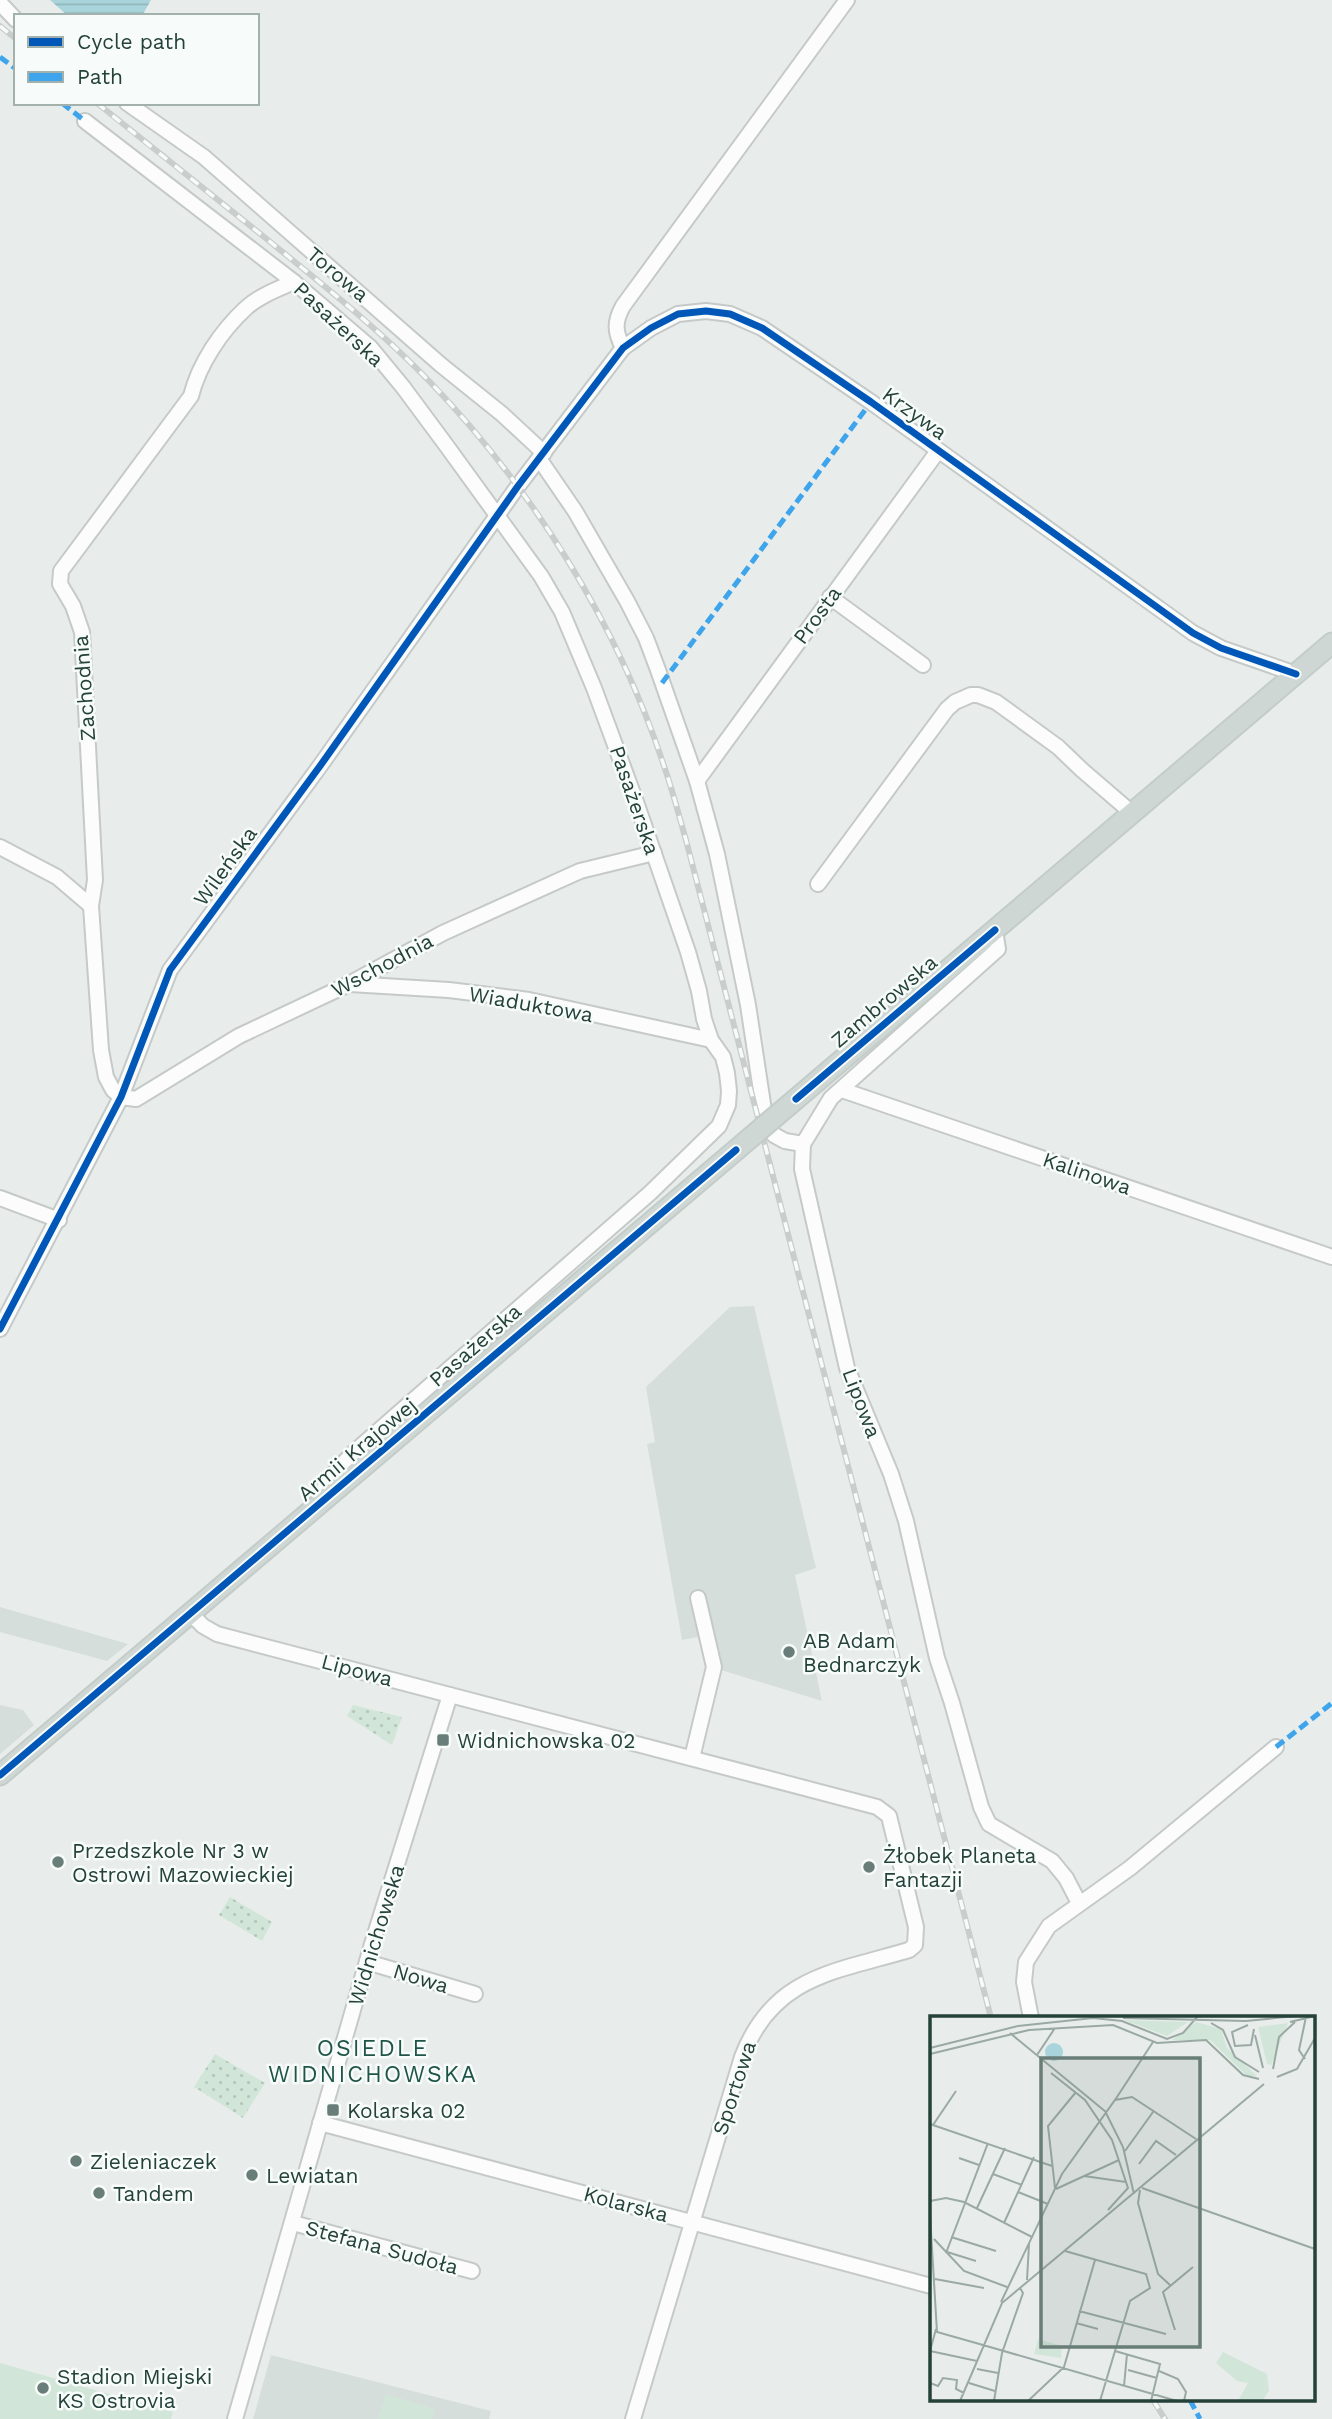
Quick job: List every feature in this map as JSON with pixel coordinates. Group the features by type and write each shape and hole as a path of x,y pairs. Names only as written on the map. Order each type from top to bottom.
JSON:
{"main road":[{"name":"Zambrowska","path":"736,1150 1332,643"},
{"name":"Armii Krajowej","path":"0,1775 736,1150"}],"street":[{"path":"623,348 616,333 617,317 623,306 847,0"},
{"path":"0,3 14,18"},
{"name":"Torowa","path":"130,105 204,157 441,365 502,414 542,456 646,638 697,781 727,901 748,1005 765,1117 775,1135 785,1141 803,1144"},
{"name":"Pasażerska","path":"85,121 294,282 370,347 403,387 541,576 562,612 594,688 688,952 711,1040 723,1057 729,1091 719,1126 640,1202 353,1452 325,1483 324,1500"},
{"name":"Zachodnia","path":"121,1097 113,1090 106,1077 101,1050 91,906 95,880 82,632 73,606 60,584 61,571 191,396 196,376 222,336 247,308 273,291 294,282"},
{"name":"Krzywa","path":"542,456 623,348 651,328 678,314 706,311 730,314 762,328 790,345 1193,633 1221,649 1296,674"},
{"name":"Prosta","path":"697,781 938,451"},
{"name":"Wileńska","path":"0,1329 121,1097 170,970 542,456"},
{"path":"830,597 923,665"},
{"path":"818,884 947,709 963,697 978,695 996,702 1058,747 1132,813"},
{"path":"0,846 57,877 91,906"},
{"name":"Wschodnia","path":"121,1097 136,1099 239,1036 349,984 443,933 580,871 654,853"},
{"path":"803,1144 826,1106 872,1060 998,949 995,930"},
{"name":"Wiaduktowa","path":"349,984 449,990 529,1000 711,1040"},
{"name":"Kalinowa","path":"842,1090 1332,1257"},
{"name":"Lipowa","path":"803,1144 802,1169 847,1368 891,1474 906,1521 937,1658 981,1807 989,1824 1052,1861 1066,1878 1079,1903"},
{"path":"0,1198 59,1220"},
{"path":"692,1758 714,1667 698,1598"},
{"name":"Lipowa","path":"191,1614 203,1626 217,1634 884,1811"},
{"name":"Widnichowska","path":"235,2419 367,1962 450,1695"},
{"path":"1031,2016 1024,1982 1026,1962 1049,1926 1130,1868 1276,1747"},
{"name":"Sportowa","path":"633,2419 749,2039 769,2010 794,1988 816,1977 909,1950 915,1945 916,1927 889,1816 884,1811"},
{"name":"Nowa","path":"367,1962 475,1994"},
{"name":"Kolarska","path":"320,2123 930,2286"},
{"name":"Stefana Sudoła","path":"293,2223 472,2271"}],"shaded area":[{"path":"754,1306 816,1568 795,1575 822,1701 721,1670 721,1656 698,1637 682,1640 647,1444 655,1442 646,1387 730,1307"},
{"path":"0,1607 128,1644 107,1661 0,1632"},
{"path":"0,1705 23,1710 34,1725 0,1754"},
{"path":"271,2355 491,2411 489,2419 253,2419"}],"green space":[{"path":"353,1705 402,1717 392,1745 347,1716"},
{"path":"230,1897 272,1922 262,1941 219,1915"},
{"path":"215,2054 265,2083 243,2118 194,2087"},
{"name":"Stadion Miejski KS Ostrovia","path":"0,2363 173,2412 171,2419 0,2419"},
{"path":"386,2394 435,2409 432,2419 378,2419"}],"water":[{"path":"50,0 151,0 143,14 66,14"}],"railway":[{"path":"0,26 14,37"},
{"path":"99,105 346,304 430,382 504,468 537,514 598,612 623,664 665,769 686,840 990,2016"},
{"path":"1154,2402 1165,2419"}],"marked path":[{"path":"0,57 14,68"},
{"path":"65,105 85,121"},
{"path":"662,683 871,402"},
{"path":"1276,1747 1332,1703"},
{"path":"1191,2402 1200,2419"}],"cycle path":[{"path":"0,1329 121,1097 170,970 320,766 518,486 623,348 651,328 678,314 706,311 730,314 762,328 871,402 1193,633 1221,648 1296,674"},
{"path":"796,1099 995,930"},
{"path":"0,1775 736,1150"}],"place":[{"name":"AB Adam Bednarczyk","path":"789,1652"},
{"name":"Widnichowska 02","path":"443,1740"},
{"name":"Przedszkole Nr 3 w Ostrowi Mazowieckiej","path":"58,1862"},
{"name":"Żłobek Planeta Fantazji","path":"869,1867"},
{"name":"Kolarska 02","path":"333,2110"},
{"name":"Zieleniaczek","path":"76,2161"},
{"name":"Lewiatan","path":"252,2175"},
{"name":"Tandem","path":"99,2193"},
{"name":"Stadion Miejski KS Ostrovia","path":"43,2388"}],"district":[{"name":"OSIEDLE WIDNICHOWSKA","path":"373,2061"}]}
